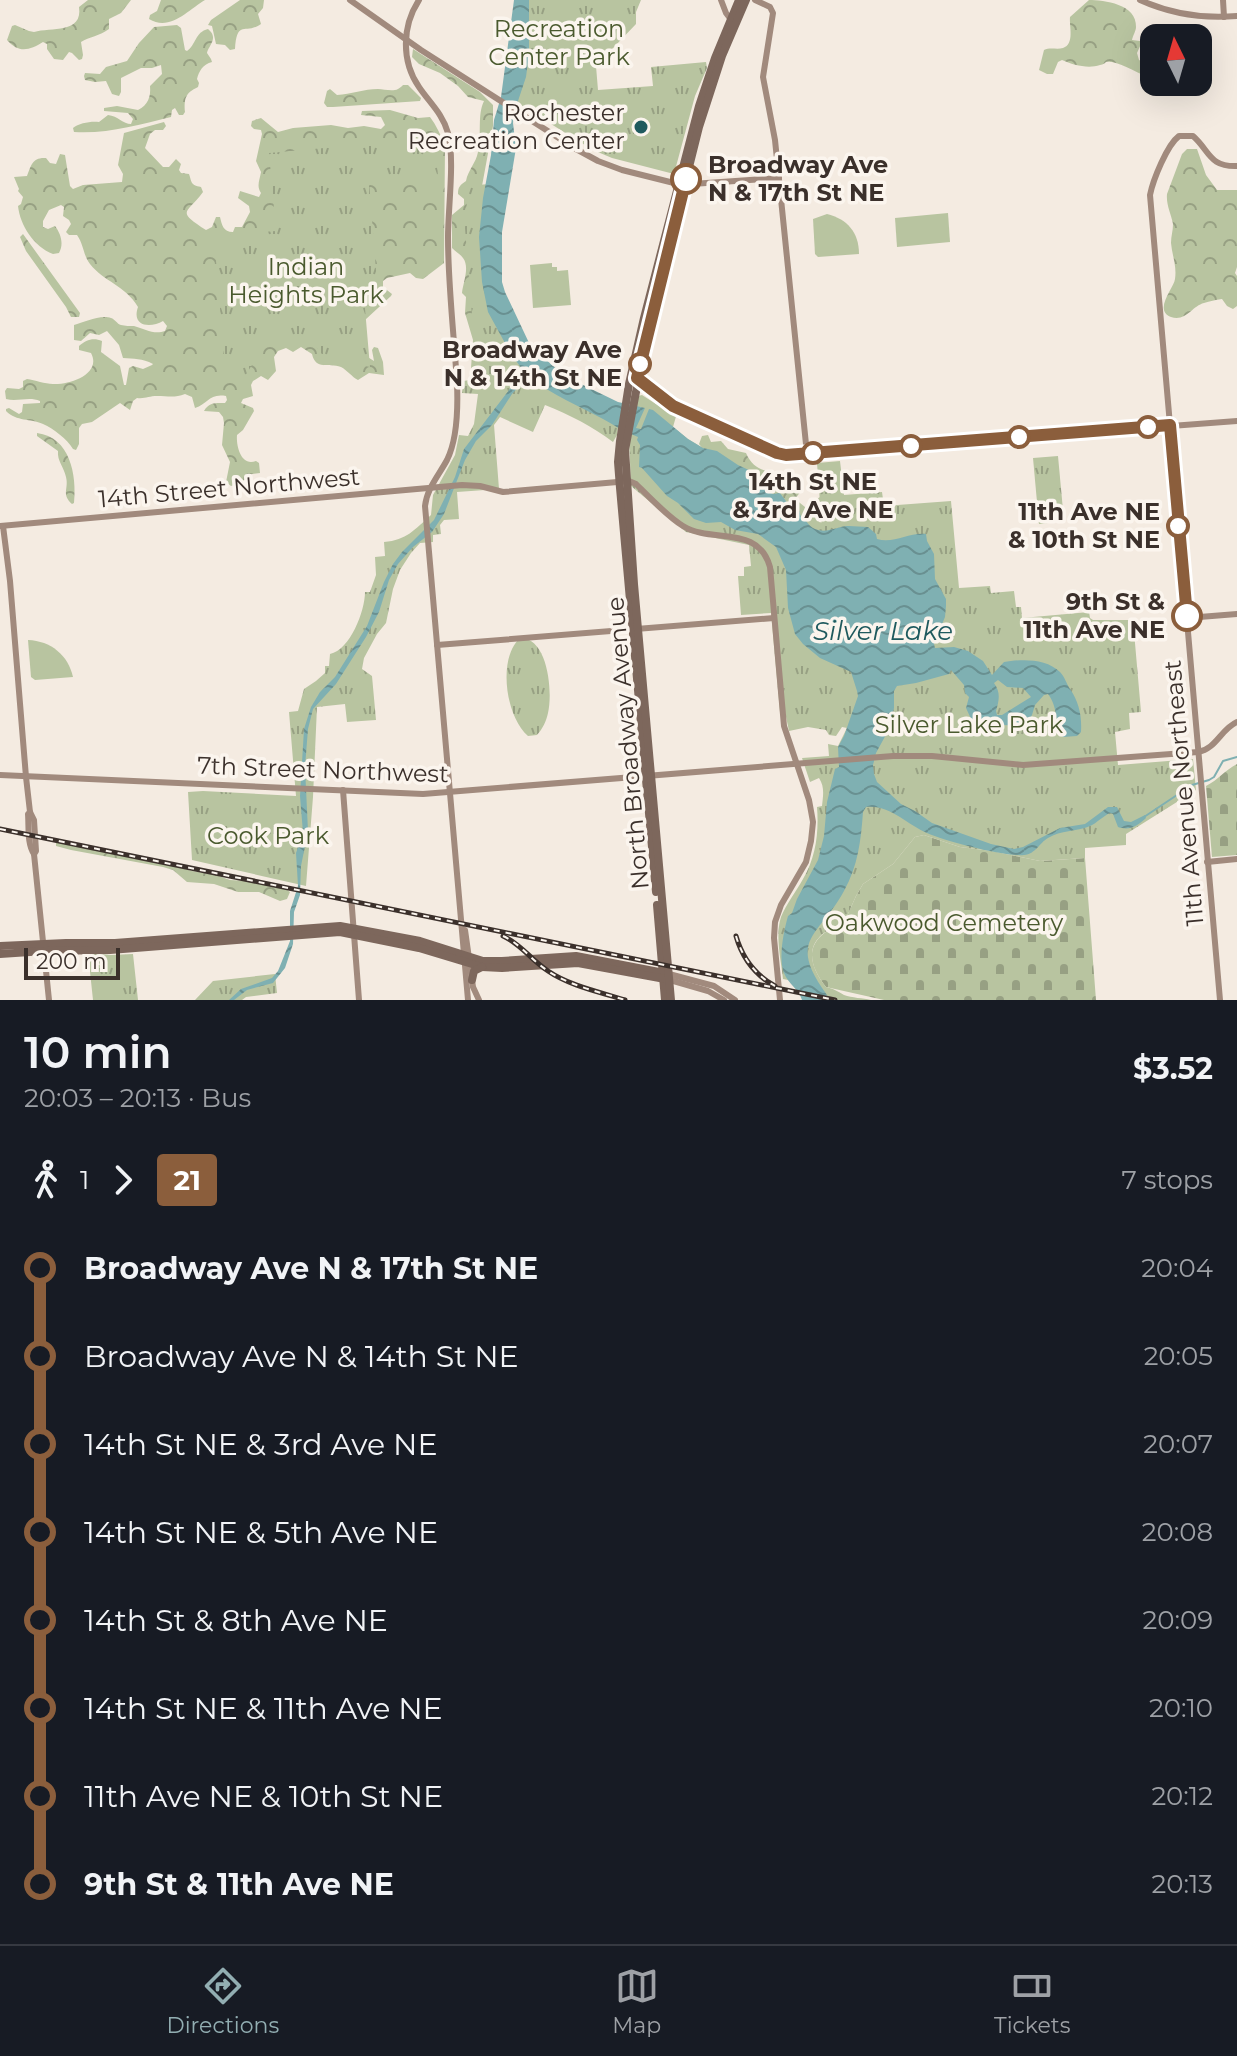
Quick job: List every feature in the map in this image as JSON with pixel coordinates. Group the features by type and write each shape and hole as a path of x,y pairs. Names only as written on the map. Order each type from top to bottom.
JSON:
{"main road":[{"path":"350,0 406,40 598,161 681,184 779,178"},
{"path":"419,0 409,20 406,40 410,70 441,117 448,133 450,150 448,243 457,394 452,445 425,502 468,1000"},
{"path":"721,0 733,22"},
{"path":"733,22 739,0"},
{"path":"733,22 746,0"},
{"path":"755,0 770,7 773,13 763,77 779,178 807,454"},
{"path":"1140,0 1165,10 1202,17 1237,16"},
{"path":"1223,0 1224,17"},
{"name":"North Broadway Avenue","path":"665,1000 666,977 623,482 618,462 681,184 733,22"},
{"name":"11th Avenue Northeast","path":"1220,1000 1151,189 1172,143 1183,135 1195,137 1216,162 1237,166"},
{"path":"635,379 657,400 777,453 789,455 1237,421"},
{"path":"635,379 673,406"},
{"path":"631,398 641,392 648,393"},
{"path":"439,473 442,483 448,486"},
{"path":"623,482 635,483 686,528 743,539 758,547 766,555 770,567 784,727 811,806 812,833 804,866 775,920 780,1000"},
{"name":"14th Street Northwest","path":"1,525 462,485 503,492 623,482"},
{"path":"1,525 10,585 30,812 29,835 34,854 49,1000"},
{"path":"1187,618 1237,614"},
{"path":"437,645 774,618"},
{"path":"1198,752 1209,749 1229,726 1237,722"},
{"name":"7th Street Northwest","path":"0,775 423,794 878,758 932,756 1023,765 1198,752"},
{"name":"North Broadway Avenue","path":"648,776 662,959 671,1000"},
{"path":"343,790 359,1000"},
{"path":"1207,862 1237,859"},
{"path":"461,914 462,944 479,1000"},
{"path":"0,946 115,943 281,933 333,926 420,941 453,952 482,967 578,963 714,986 735,1000"},
{"path":"354,930 466,960 497,962 576,956 647,969 724,1000"},
{"path":"453,952 462,944"},
{"path":"0,954 44,947"},
{"path":"647,969 658,965 662,959"},
{"path":"472,980 474,971 482,967"}],"green space":[{"path":"88,0 131,0 121,13 109,19 109,29 81,42 82,59 69,52 63,60 54,59 43,42 25,49 7,40 15,25 34,32 71,25 79,16 79,7"},
{"path":"161,0 205,0 178,18 164,23 149,19 157,11"},
{"path":"240,0 264,0 258,14 261,24 240,31 235,49 230,50 225,45 216,44 212,26 208,25"},
{"name":"Recreation Center Park","path":"520,0 641,0 636,12 636,24 596,66 598,90 653,86 651,67 706,62 707,68 695,96 674,174 593,150 509,98"},
{"path":"1089,0 1126,8 1135,19 1132,40 1140,41 1137,53 1140,73 1109,62 1086,66 1062,60 1053,74 1039,70 1044,50 1063,48 1069,43 1070,17"},
{"path":"177,25 181,28 187,51 204,31 208,29 213,35 207,53 212,62 200,71 198,87 186,97 183,115 179,115 175,108 171,117 147,123 111,130 74,132 76,126 99,122 108,115 131,124 133,119 128,113 104,111 104,108 117,106 138,110 144,106 150,86 162,74 161,65 141,68 121,78 119,96 112,94 106,81 85,80 85,73 100,74 106,67 127,61 154,27"},
{"path":"413,49 480,92 493,105 493,126 482,186 479,382 471,368 473,340 465,313 466,297 462,293 466,266 463,258 452,248 452,215 464,205 458,190 466,181 477,156 484,101 468,97 440,73 419,64 412,57"},
{"path":"408,85 421,98 420,101 333,107 327,107 324,103 330,89 337,95 373,89 393,90"},
{"path":"390,110 418,118 430,117 445,146 444,263 423,279 410,273 383,281 383,287 392,294 365,320 366,356 374,361 372,350 378,348 384,375 369,373 358,380 341,367 316,362 312,354 301,347 293,352 286,348 278,351 274,357 276,371 268,380 261,376 253,381 253,396 243,399 241,403 254,411 237,435 237,445 243,458 259,463 260,473 231,486 226,482 230,462 222,445 223,417 219,412 204,411 210,405 225,403 226,396 212,397 195,408 192,397 185,394 137,398 130,410 120,403 92,422 82,424 76,450 47,426 15,417 6,411 9,408 19,414 23,404 40,403 32,399 6,399 7,388 19,389 27,379 50,384 68,383 88,372 92,367 91,353 79,350 79,346 90,340 102,341 101,352 120,366 124,385 129,368 143,369 153,364 123,358 119,345 107,331 99,335 90,333 81,341 74,340 74,325 107,317 121,325 153,332 165,331 167,326 163,321 148,325 137,319 138,307 133,300 88,261 77,235 66,232 71,224 63,216 64,207 61,205 49,210 43,221 43,227 48,229 55,226 59,232 62,243 59,253 46,251 34,241 19,213 18,206 23,197 14,177 27,176 31,166 41,158 56,164 60,154 65,155 73,189 83,185 122,182 123,174 118,165 124,133 164,122 166,126 163,130 150,134 145,148 163,167 169,167 176,159 181,164 181,173 189,174 193,184 201,187 203,192 187,215 206,230 212,227 216,217 220,217 225,229 233,232 235,227 242,227 250,212 249,206 238,198 240,191 259,197 261,193 261,172 256,161 262,134 261,130 251,126 252,121 261,118 278,132 331,125 381,129 385,125 381,117 361,115 362,111"},
{"name":"Indian Heights Park","path":"435,138 438,176 369,182 377,283 363,285 370,367 325,358 310,339 293,337 266,347 241,384 226,381 214,236 276,231 269,153"},
{"path":"1187,149 1197,149 1206,175 1217,190 1237,190 1237,306 1233,309 1222,299 1215,300 1176,318 1166,314 1164,309 1175,274 1171,243 1173,224 1167,194 1182,154"},
{"name":"Cook Park","path":"499,183 492,276 532,364 620,414 617,435 613,442 580,421 545,405 533,432 500,417 494,425 499,489 457,492 459,519 444,520 440,525 441,534 433,535 433,542 420,543 411,553 393,589 386,623 364,658 362,669 372,676 376,720 347,722 345,704 317,707 306,886 192,860 188,792 296,796 289,712 298,711 304,689 325,673 330,654 350,638 362,609 365,592 370,592 376,575 375,557 385,556 384,542 404,537 431,515 433,495 455,455 459,435 468,436 474,424 478,394 462,393 463,381 477,379 465,228 468,186"},
{"path":"948,213 950,242 897,247 895,218"},
{"path":"827,214 840,219 854,233 859,254 818,257 815,254 813,219"},
{"path":"23,234 80,313 79,317 71,317 26,251 20,237"},
{"path":"552,263 557,271 568,270 571,305 533,308 530,265"},
{"name":"Silver Lake Park","path":"642,395 677,413 673,427 703,448 717,451 751,471 759,483 767,484 769,492 780,493 815,528 822,529 817,463 840,461 844,495 882,492 884,506 951,501 959,588 990,586 991,593 1014,591 1016,607 1021,607 1022,618 1089,612 1093,620 1133,620 1141,712 1129,713 1130,729 1115,732 1118,765 1193,759 1196,790 1126,834 1126,845 1085,848 1085,858 1040,861 960,847 924,835 915,837 893,864 863,884 844,923 823,934 813,949 814,966 826,987 847,996 871,1000 825,997 820,986 783,979 779,924 811,862 817,835 817,807 822,806 823,799 821,781 819,778 810,782 802,758 829,756 828,744 838,746 847,728 842,727 836,736 829,735 826,730 808,727 789,731 785,712 780,712 771,613 741,615 738,576 744,576 744,567 751,566 749,545 686,532 631,486 629,438 638,396"},
{"path":"37,433 57,442 69,459 74,481 74,503 66,494 67,481 58,451"},
{"path":"708,435 711,442 721,441 728,449 746,453 760,469 792,480 801,491 795,499 808,512 812,514 814,501 820,497 822,516 818,517 819,522 848,528 812,531 775,496 703,449 699,444 702,436"},
{"path":"1058,456 1064,521 1039,524 1033,458"},
{"path":"520,638 537,646 549,680 548,713 537,735 528,736 520,727 507,688 508,660"},
{"path":"28,640 51,646 63,656 73,677 35,680 31,677"},
{"path":"1237,764 1237,855 1212,857 1206,786"},
{"name":"Oakwood Cemetery","path":"924,835 960,847 1040,861 1085,858 1096,1000 884,1000 826,987 814,967 812,957 816,941 844,923 863,884 893,864 915,837"},
{"path":"59,842 290,892 287,899 280,901 259,892 238,892 214,884 187,882 173,870 56,846"},
{"path":"88,953 133,954 138,1000 93,1000"},
{"path":"275,974 277,993 242,1000 195,1000 213,981"}],"water":[{"name":"Silver Lake","path":"514,0 529,0 529,54 526,77 514,113 516,148 502,232 502,282 530,345 553,366 579,383 618,402 645,408 636,428 641,429 649,409 653,410 688,439 703,448 717,451 751,471 759,483 767,484 769,492 773,494 780,493 815,529 868,527 877,539 883,540 926,534 934,554 935,579 946,599 945,617 935,648 954,647 968,651 983,661 992,675 1004,662 1025,660 1048,664 1062,674 1076,699 1081,732 1077,736 1063,737 1048,694 1035,705 1027,723 1017,726 989,719 978,723 972,721 966,708 969,697 964,685 951,670 949,674 897,686 888,731 873,765 877,782 901,804 932,823 1014,849 1060,828 1085,824 1108,807 1117,807 1124,821 1131,822 1145,815 1146,818 1133,827 1122,828 1118,827 1110,813 1090,826 1053,835 1028,854 1015,855 947,840 927,833 883,809 866,807 849,882 817,929 808,950 809,962 827,1000 802,1000 784,973 783,936 788,916 818,860 827,802 835,769 839,767 838,747 858,696 851,672 820,658 795,634 788,608 786,570 776,547 758,534 735,530 721,522 706,523 694,519 639,467 638,437 531,378 512,394 492,425 476,441 465,460 444,514 432,532 398,564 366,637 336,684 313,709 305,767 308,831 301,866 300,895 294,912 293,944 285,968 273,983 247,990 234,1000 229,1000 241,989 272,978 290,941 290,911 298,886 296,853 303,833 300,796 304,729 311,707 335,677 367,626 393,564 434,520 455,477 464,449 522,373 488,312 482,282 479,237 483,198 494,120 501,97","holes":["998,680 1007,687 1023,688 1031,697 997,715 999,700 994,683"]}],"waterway":[{"path":"1144,817 1192,785 1214,777 1223,761 1237,757"}],"railway":[{"path":"0,829 835,1000"},
{"path":"503,936 542,967 566,981 625,1000"},
{"path":"736,936 750,965 775,986"}],"bus line":[{"name":"21","path":"686,179 637,378 673,406 786,455 1170,425 1187,616"}],"place":[{"name":"Rochester Recreation Center","path":"641,127"},
{"name":"Broadway Ave N & 17th St NE","path":"686,179"},
{"name":"Broadway Ave N & 14th St NE","path":"640,364"},
{"name":"14th St NE & 3rd Ave NE","path":"813,453"},
{"name":"11th Ave NE & 10th St NE","path":"1178,526"},
{"name":"9th St & 11th Ave NE","path":"1187,616"}]}
